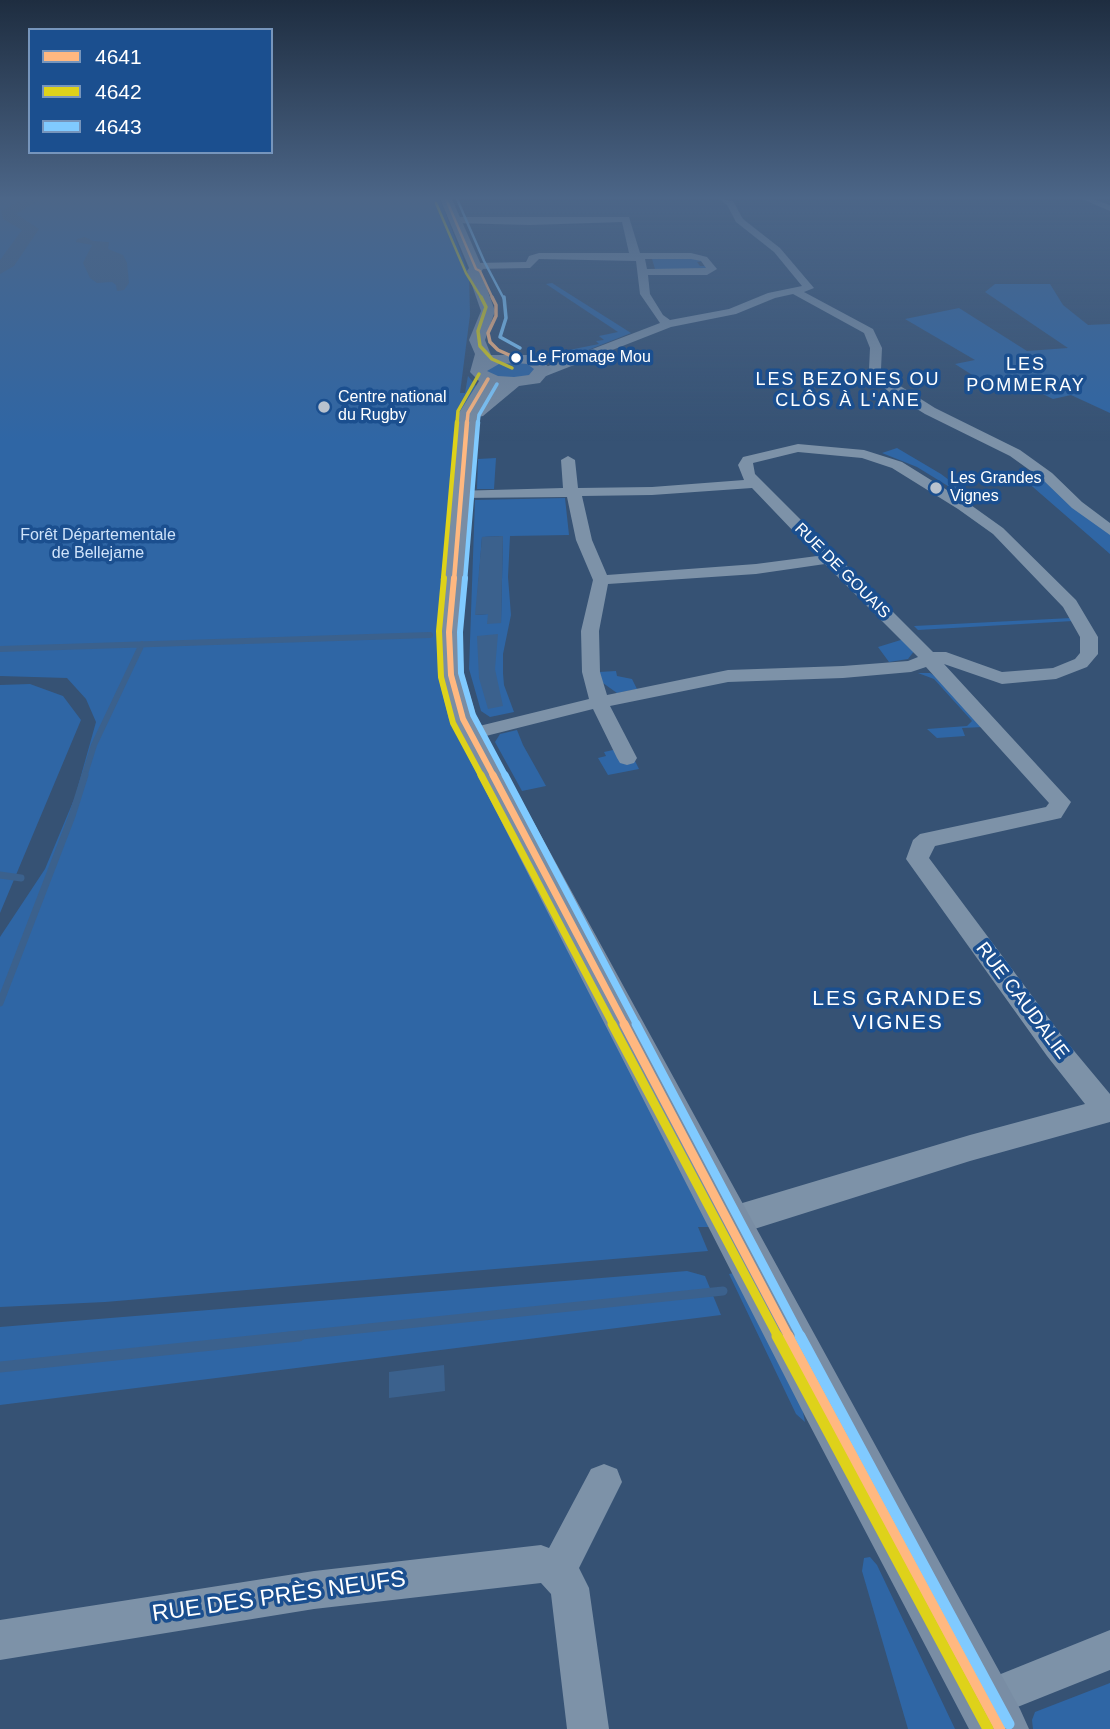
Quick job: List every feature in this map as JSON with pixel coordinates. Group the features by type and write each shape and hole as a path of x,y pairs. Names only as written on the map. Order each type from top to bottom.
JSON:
{"main road":[{"path":"479,280 488,311 477,340 483,354 485,372"},
{"path":"484,280 496,305 496,316 488,332 490,342 498,349 530,364 534,379 514,382 485,372"},
{"path":"530,364 496,359 485,372 468,413 449,632 451,675 470,734 992,1714"},
{"path":"469,421 514,382"}],"street":[{"path":"643,280 645,294 659,317 668,324"},
{"path":"530,364 587,356 624,339 668,324 732,312 772,295 809,288 802,280"},
{"path":"793,290 869,331 876,348 875,369 881,380 930,411 971,428 1015,453 1047,476 1077,505 1110,530"},
{"path":"470,734 709,678 911,666 940,656 1002,678 1020,677 1070,669 1089,654 1089,637 1070,604 998,531 897,465 864,454 798,447 748,460 746,470 756,482"},
{"path":"568,460 570,488 574,493 584,540 601,580 590,631 591,672 599,702 627,758"},
{"path":"460,494 683,490 756,482"},
{"name":"RUE DE GOUAIS","path":"756,482 828,559 929,659"},
{"path":"601,580 756,569 828,559"},
{"name":"RUE CAUDALIE","path":"729,1222 970,1148 1107,1111 1056,1048 917,859 920,846 928,840 1053,813 1060,802 929,659"},
{"path":"588,1729 570,1588 558,1570 604,1482"},
{"name":"RUE DES PRÈS NEUFS","path":"0,1640 314,1590 541,1564 558,1570"},
{"path":"992,1714 1110,1650"}],"green space":[{"name":"Forêt Départementale de Bellejame","path":"0,280 469,280 470,315 460,393 465,393 468,376 477,387 440,660 709,1227 698,1227 708,1251 105,1302 0,1307 0,937 45,869 75,797 96,722 86,699 67,678 0,676"},
{"path":"552,283 631,333 578,354 550,357 554,353 599,344 596,341 604,340 599,336 618,332 546,284"},
{"path":"995,284 1050,284 1063,305 1088,325 1110,324 1110,413 1071,395 1053,399 1013,379 988,385 955,364 975,360 905,319 959,308 1027,351 1068,348 985,292"},
{"path":"506,360 535,365 534,375 512,380 484,373 486,366"},
{"path":"897,448 941,474 973,498 969,499 917,467 882,453"},
{"path":"496,458 494,489 477,489 478,459"},
{"path":"1045,477 1110,532 1110,554 1026,481"},
{"path":"565,498 569,535 510,536 508,577 511,615 503,654 503,673 504,685 514,712 490,717 481,711 469,669 475,500","holes":["503,536 501,623 489,614 476,615 482,537"]},
{"path":"1071,618 1073,621 918,630 914,626"},
{"path":"904,639 915,650 908,659 889,662 878,647"},
{"path":"616,671 617,676 632,679 637,689 617,693 603,683 599,672"},
{"path":"918,673 930,673 938,678 983,727 962,728 965,736 937,738 927,729 967,726 972,721 934,679"},
{"path":"30,684 63,696 81,720 0,913 0,685"},
{"path":"517,730 546,786 522,791 495,742 500,734"},
{"path":"613,750 635,761 639,769 608,775 598,758 606,756 604,752"},
{"path":"687,1271 705,1276 721,1315 0,1405 0,1327"},
{"path":"738,1272 799,1393 805,1422 796,1414 729,1274"},
{"path":"870,1557 877,1565 955,1729 908,1729 862,1571 864,1558"},
{"path":"1110,1683 1110,1729 1033,1729 1035,1712"}],"shaded area":[{"path":"92,280 129,280 129,283 124,290 117,291 112,282 97,283"},
{"path":"503,536 501,623 487,624 488,614 475,615 482,537"},
{"path":"498,634 495,669 503,706 488,709 479,678 477,636"},
{"path":"444,1365 445,1391 389,1398 389,1372"}],"waterway":[{"path":"142,644 430,635"},
{"path":"0,649 142,644"},
{"path":"84,777 94,745 142,644"},
{"path":"0,1003 72,816 85,775"},
{"path":"0,875 21,878"},
{"path":"282,1337 723,1291"},
{"path":"0,1367 299,1336"}],"transit line":[{"name":"4642","path":"472,280 486,307 478,331 480,346 492,359 512,368"},
{"name":"4641","path":"484,280 496,305 496,316 488,333 490,342 498,350 516,358"},
{"name":"4643","path":"495,280 506,302 506,318 500,337 520,348"},
{"name":"4642","path":"479,374 458,411 439,631 441,677 453,723 988,1729"},
{"name":"4641","path":"488,379 468,413 449,632 451,675 463,719 823,1401 1000,1729"},
{"name":"4643","path":"497,384 479,415 460,632 461,673 473,715 832,1396 1009,1724"}],"place":[{"name":"Le Fromage Mou","path":"516,358"},
{"name":"Centre national du Rugby","path":"324,407"},
{"name":"Les Grandes Vignes","path":"936,488"}],"district":[{"name":"LES POMMERAY","path":"1026,375"},
{"name":"LES BEZONES OU CLÔS À L'ANE","path":"848,390"},
{"name":"LES GRANDES VIGNES","path":"898,1011"}]}
